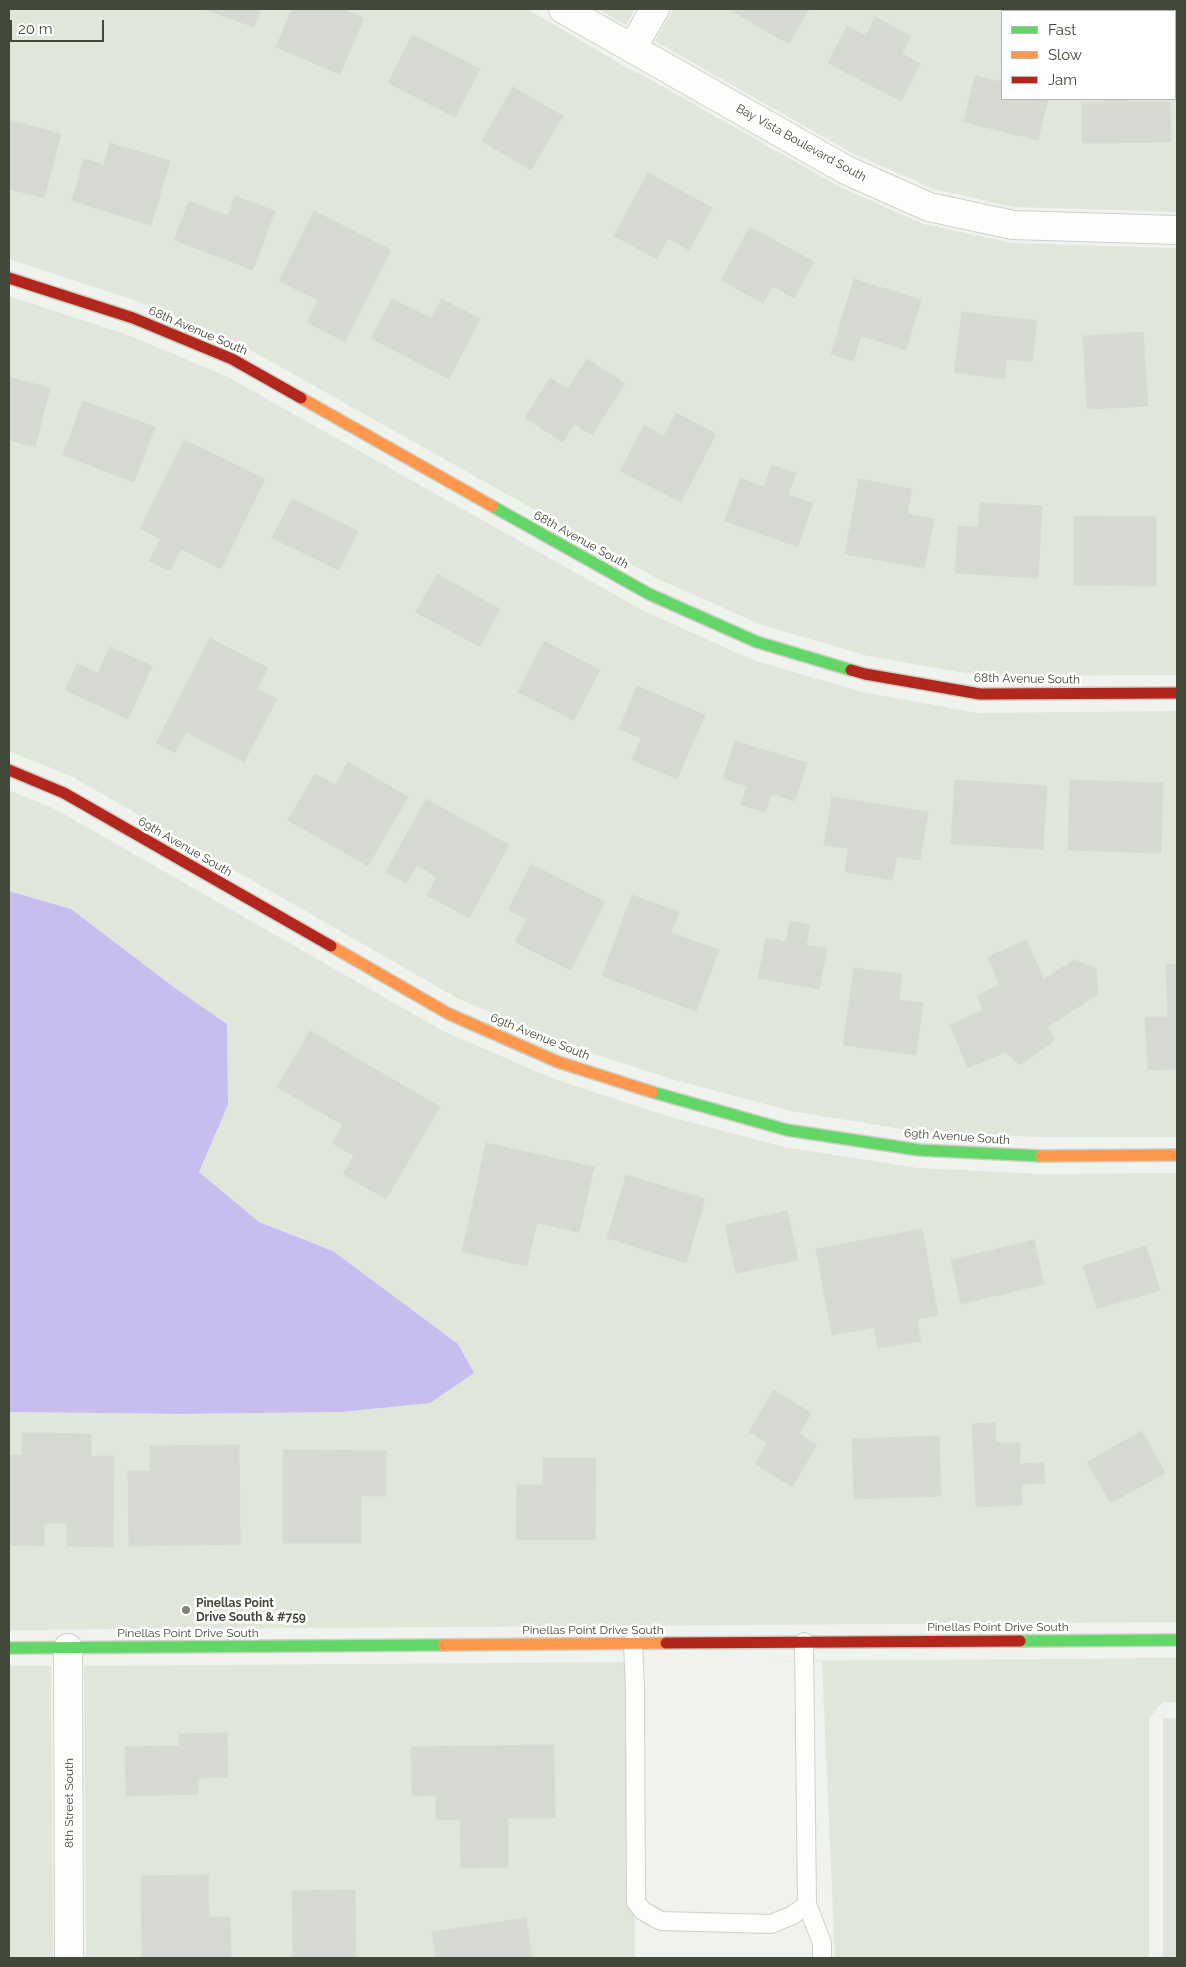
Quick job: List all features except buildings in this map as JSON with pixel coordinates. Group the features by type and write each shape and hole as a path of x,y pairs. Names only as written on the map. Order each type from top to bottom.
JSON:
{"street":[{"name":"Bay Vista Boulevard South","path":"563,9 846,170 929,207 1013,225 1177,230"},
{"path":"632,48 655,9"},
{"name":"68th Avenue South","path":"9,278 133,318 232,359 649,594 757,642 865,674 980,694 1177,693"},
{"name":"69th Avenue South","path":"9,770 64,793 448,1014 558,1062 670,1098 787,1130 919,1150 1041,1156 1177,1155"},
{"name":"Pinellas Point Drive South","path":"9,1648 1177,1640"},
{"name":"8th Street South","path":"68,1648 70,1958"}],"lane":[{"path":"804,1642 807,1904 822,1943 822,1958"},
{"path":"632,1643 635,1689 636,1902 643,1911 661,1921 771,1924 792,1915 807,1904"}],"shaded area":[{"path":"9,9 527,9 636,73 838,186 923,224 1012,243 1177,248 1177,675 982,676 868,656 762,625 656,578 238,343 137,301 9,259"},
{"path":"598,9 635,9 626,25"},
{"path":"674,9 1177,9 1177,212 1014,207 934,189 852,153 655,41"},
{"path":"9,296 128,335 226,376 642,610 753,660 862,692 978,713 1177,711 1177,1137 1041,1137 920,1132 791,1111 675,1080 564,1044 455,997 71,776 9,751"},
{"path":"9,790 57,810 443,1031 554,1079 667,1116 784,1147 918,1168 1041,1174 1177,1173 1177,1622 9,1630 9,1412 180,1414 342,1412 430,1403 458,1344 333,1251 259,1222 199,1172 228,1105 227,1024 175,988 71,909 9,891"},
{"path":"9,891 71,909 175,988 227,1024 228,1105 199,1172 259,1222 333,1251 458,1344 474,1373 430,1403 342,1412 180,1414 9,1412"},
{"path":"1177,1658 1177,1702 1163,1702 1149,1718 1149,1958 835,1958 822,1662 766,1661"},
{"path":"631,1662 635,1958 86,1958 84,1666"},
{"path":"9,1666 51,1666 53,1958 9,1958"},
{"path":"1163,1718 1177,1718 1177,1958 1163,1958"}],"traffic: fast":[{"path":"492,506 649,594 757,642 851,670"},
{"path":"652,1092 787,1130 919,1150 1041,1156"},
{"path":"1020,1641 1177,1640"},
{"path":"9,1648 443,1645"}],"traffic: slow":[{"path":"301,398 492,506"},
{"path":"331,946 449,1014 558,1062 652,1092"},
{"path":"1041,1156 1177,1155"},
{"path":"443,1645 666,1643"}],"traffic: jam":[{"path":"9,278 133,318 232,359 301,398"},
{"path":"851,670 980,694 1177,693"},
{"path":"9,770 64,793 331,946"},
{"path":"666,1643 1020,1641"}],"place":[{"name":"Pinellas Point Drive South & #759","path":"186,1610"}]}
